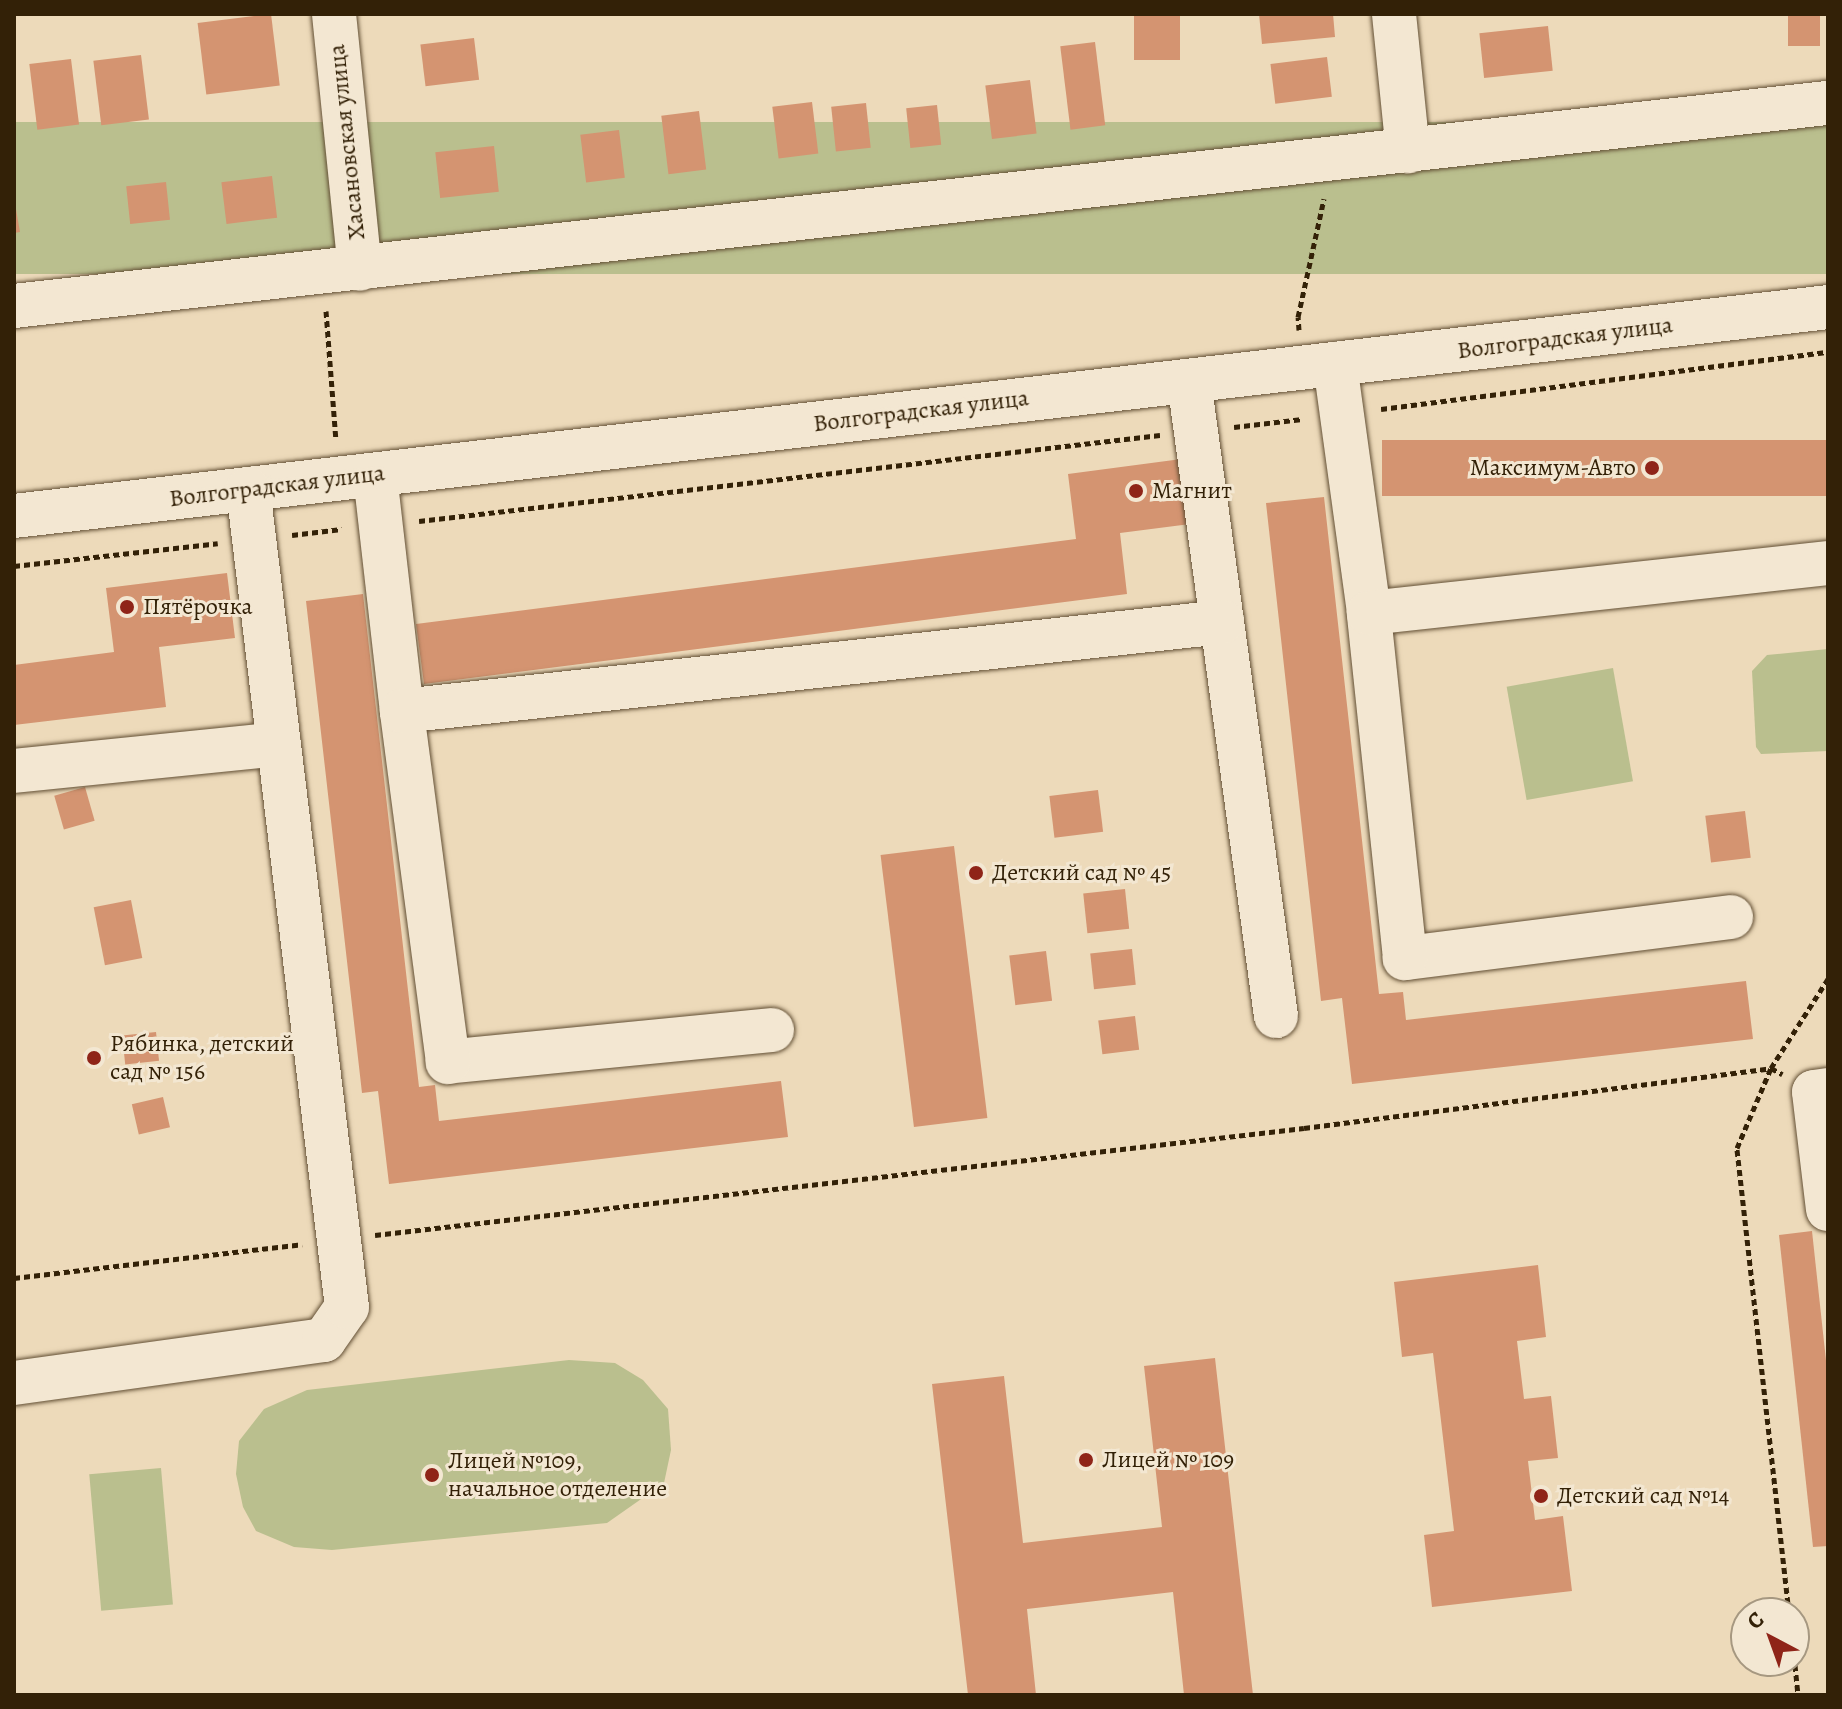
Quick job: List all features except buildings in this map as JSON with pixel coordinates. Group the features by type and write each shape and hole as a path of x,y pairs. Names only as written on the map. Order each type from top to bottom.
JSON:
{"street":[{"name":"Хасановская улица","path":"334,14 360,269"},
{"path":"1394,14 1408,151"},
{"path":"14,306 1828,103"},
{"name":"Волгоградская улица","path":"14,516 1828,307"},
{"path":"1319,366 1342,414 1369,613 1405,958 1731,917"},
{"path":"1189,381 1276,1016"},
{"path":"357,478 362,527 402,711 448,1062 772,1030"},
{"path":"14,1383 324,1340 347,1307 248,489"},
{"path":"1369,613 1828,563"},
{"path":"402,711 1222,622"},
{"path":"14,771 279,744"},
{"path":"1821,1091 1828,1209"}],"path":[{"path":"14,566 1310,418 1319,366 1298,317 1333,159"},
{"path":"326,303 357,478 362,527"},
{"path":"1342,414 1828,352"},
{"path":"1787,1597 1737,1148 1771,1068 1828,979"},
{"path":"14,1278 1304,1128 1771,1068 1821,1091"}],"green space":[{"path":"14,122 1828,122 1828,274 14,274"},
{"path":"1828,649 1828,751 1761,754 1756,747 1752,671 1767,655"},
{"path":"1613,668 1633,781 1527,800 1507,687"},
{"path":"569,1360 615,1363 643,1380 668,1409 671,1450 664,1483 607,1523 332,1550 294,1547 256,1531 243,1507 236,1474 239,1441 264,1409 307,1390"},
{"path":"161,1468 173,1604 101,1611 89,1474"}],"place":[{"name":"Максимум-Авто","path":"1652,468"},
{"name":"Магнит","path":"1136,491"},
{"name":"Пятёрочка","path":"127,607"},
{"name":"Детский сад № 45","path":"976,873"},
{"name":"Рябинка, детский сад № 156","path":"94,1058"},
{"name":"Лицей № 109","path":"1086,1460"},
{"name":"Лицей №109, начальное отделение","path":"432,1475"},
{"name":"Детский сад №14","path":"1541,1496"}]}
